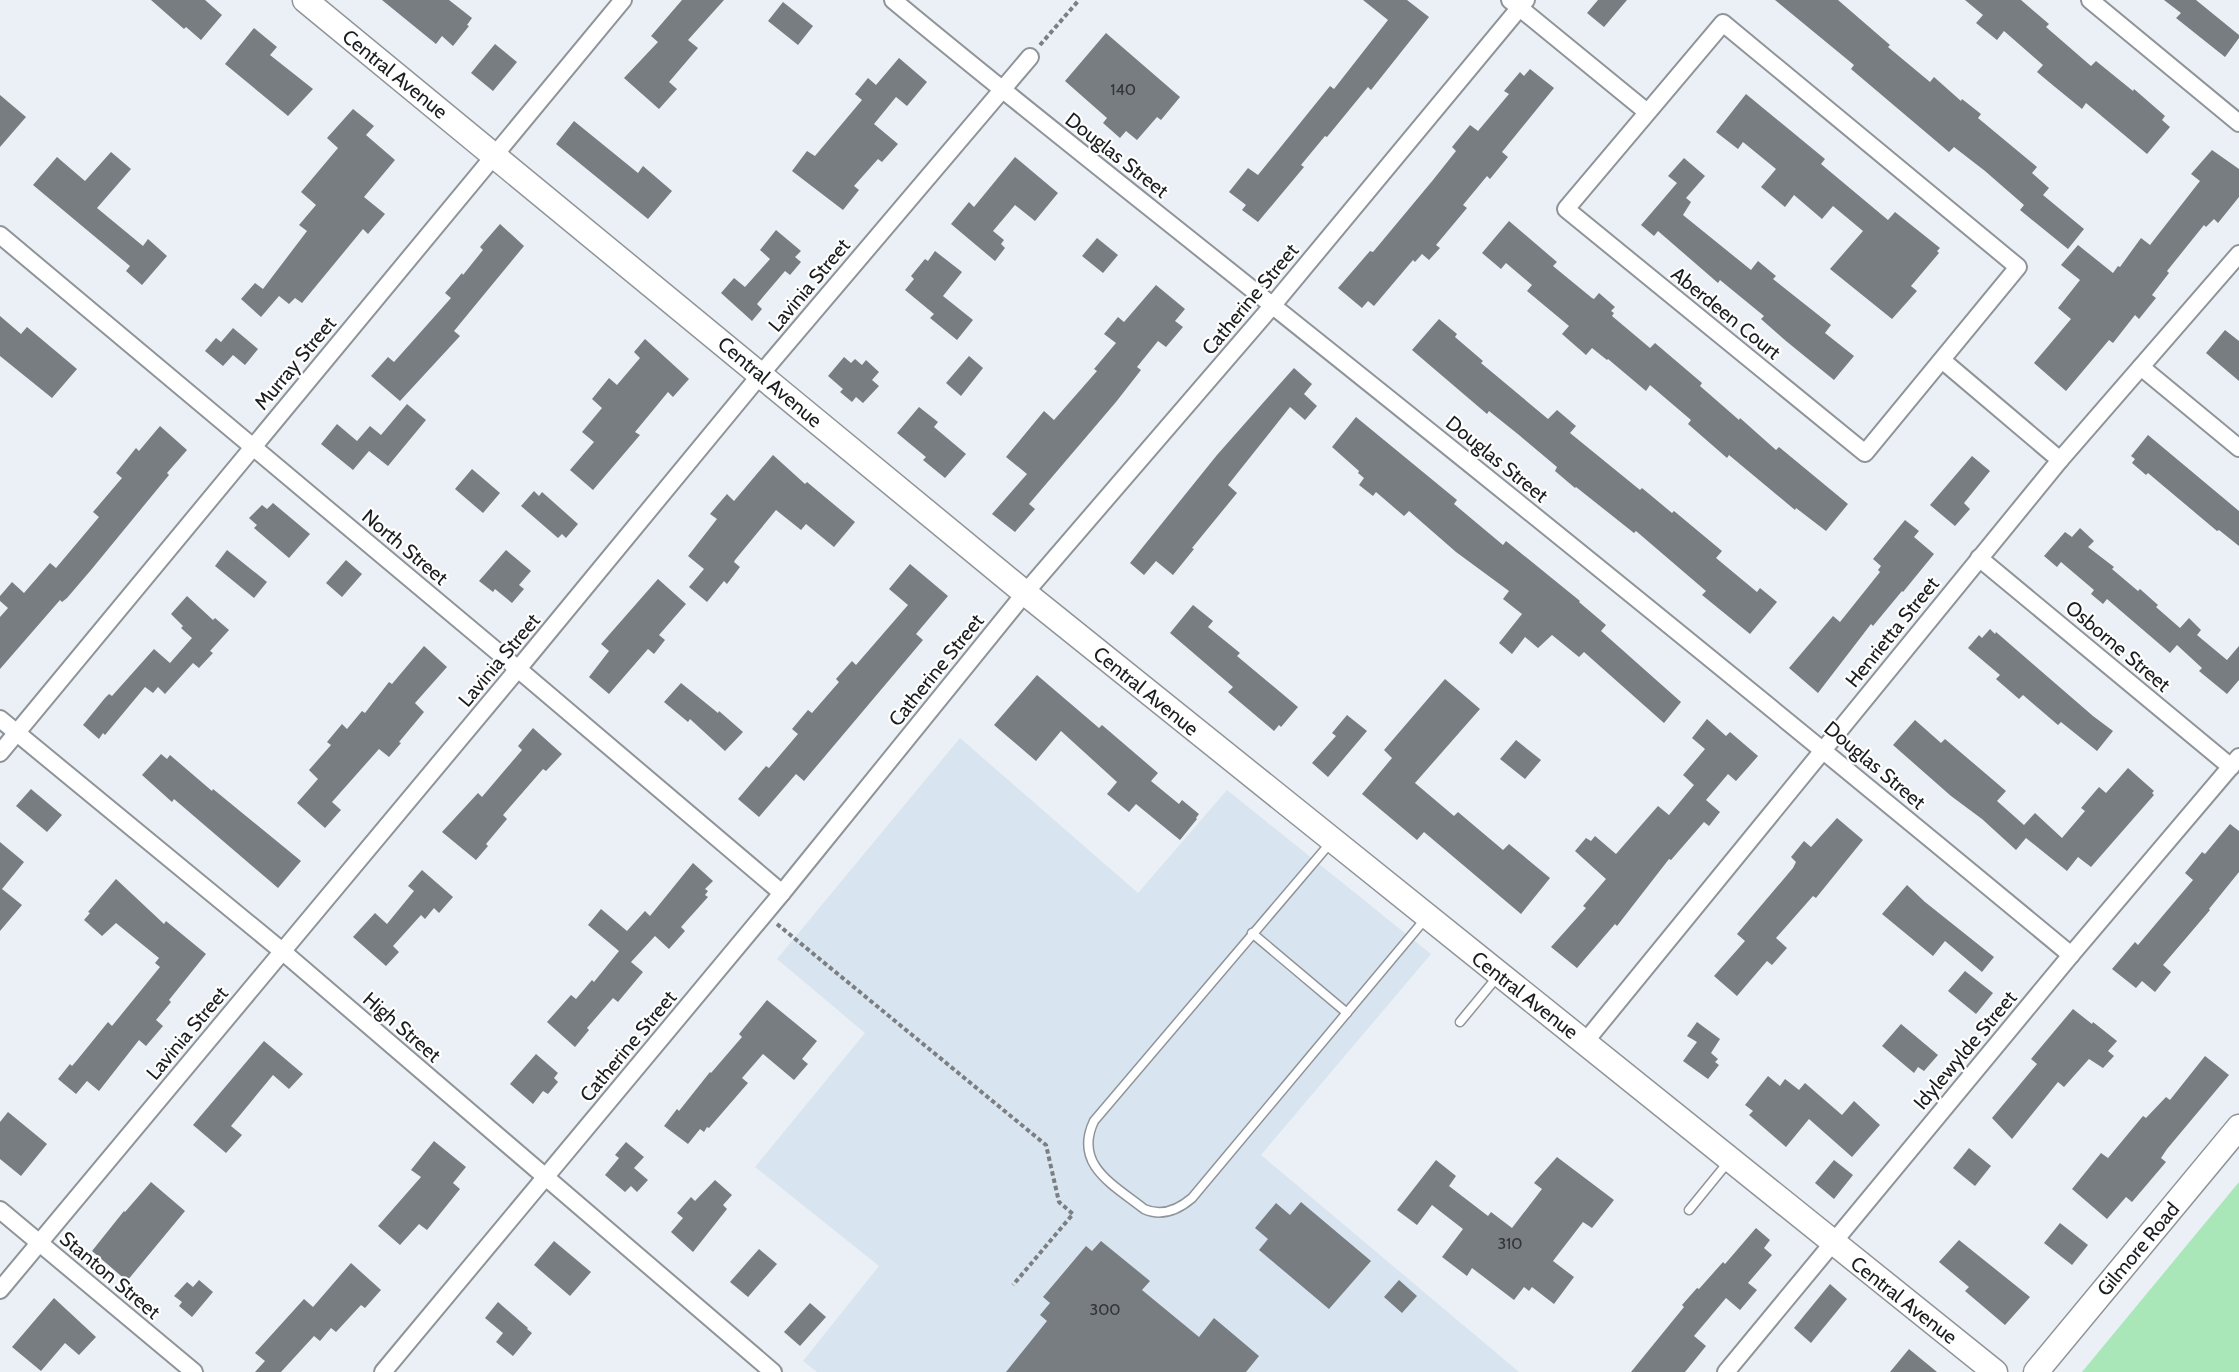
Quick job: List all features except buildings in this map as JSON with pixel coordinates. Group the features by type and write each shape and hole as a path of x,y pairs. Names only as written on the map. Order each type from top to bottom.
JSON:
{"main road":[{"name":"Central Avenue","path":"305,0 1025,593 1995,1372"},
{"name":"Gilmore Road","path":"2036,1372 2239,1126"}],"street":[{"name":"Murray Street","path":"0,753 623,0"},
{"name":"Douglas Street","path":"893,0 1001,90 1273,305 1824,750 2071,955"},
{"path":"2090,0 2239,123"},
{"path":"1518,3 1647,112"},
{"name":"Catherine Street","path":"383,1372 765,914 1025,593 1273,305 1518,3"},
{"name":"Aberdeen Court","path":"1723,23 2018,267 1865,453 1566,209 1647,112 1723,23"},
{"name":"Lavinia Street","path":"0,1290 761,375 1030,57"},
{"name":"North Street","path":"0,235 782,893"},
{"name":"Henrietta Street","path":"1585,1042 2060,460 2239,254"},
{"path":"1942,360 2060,460"},
{"path":"2141,367 2239,448"},
{"name":"Osborne Street","path":"1979,558 2235,762"},
{"name":"High Street","path":"0,720 282,951 772,1372"},
{"name":"Idylewylde Street","path":"1726,1372 2071,955 2235,762"},
{"name":"Stanton Street","path":"0,1210 194,1372"}],"lane":[{"path":"1332,841 1094,1121 1087,1143 1090,1161 1097,1171 1144,1209 1150,1212 1169,1212 1183,1206 1192,1198 1427,916"},
{"path":"1252,933 1347,1013"},
{"path":"1460,1022 1500,974"},
{"path":"1689,1210 1730,1160"}],"path":[{"path":"1030,57 1079,0"},
{"path":"765,914 1046,1145 1059,1202 1073,1214 1013,1285"}],"shaded area":[{"path":"960,738 1138,893 1227,790 1431,954 1261,1155 1519,1372 817,1372 803,1361 879,1266 755,1167 865,1033 777,959"}],"green space":[{"path":"2239,1182 2239,1372 2082,1372"}]}
